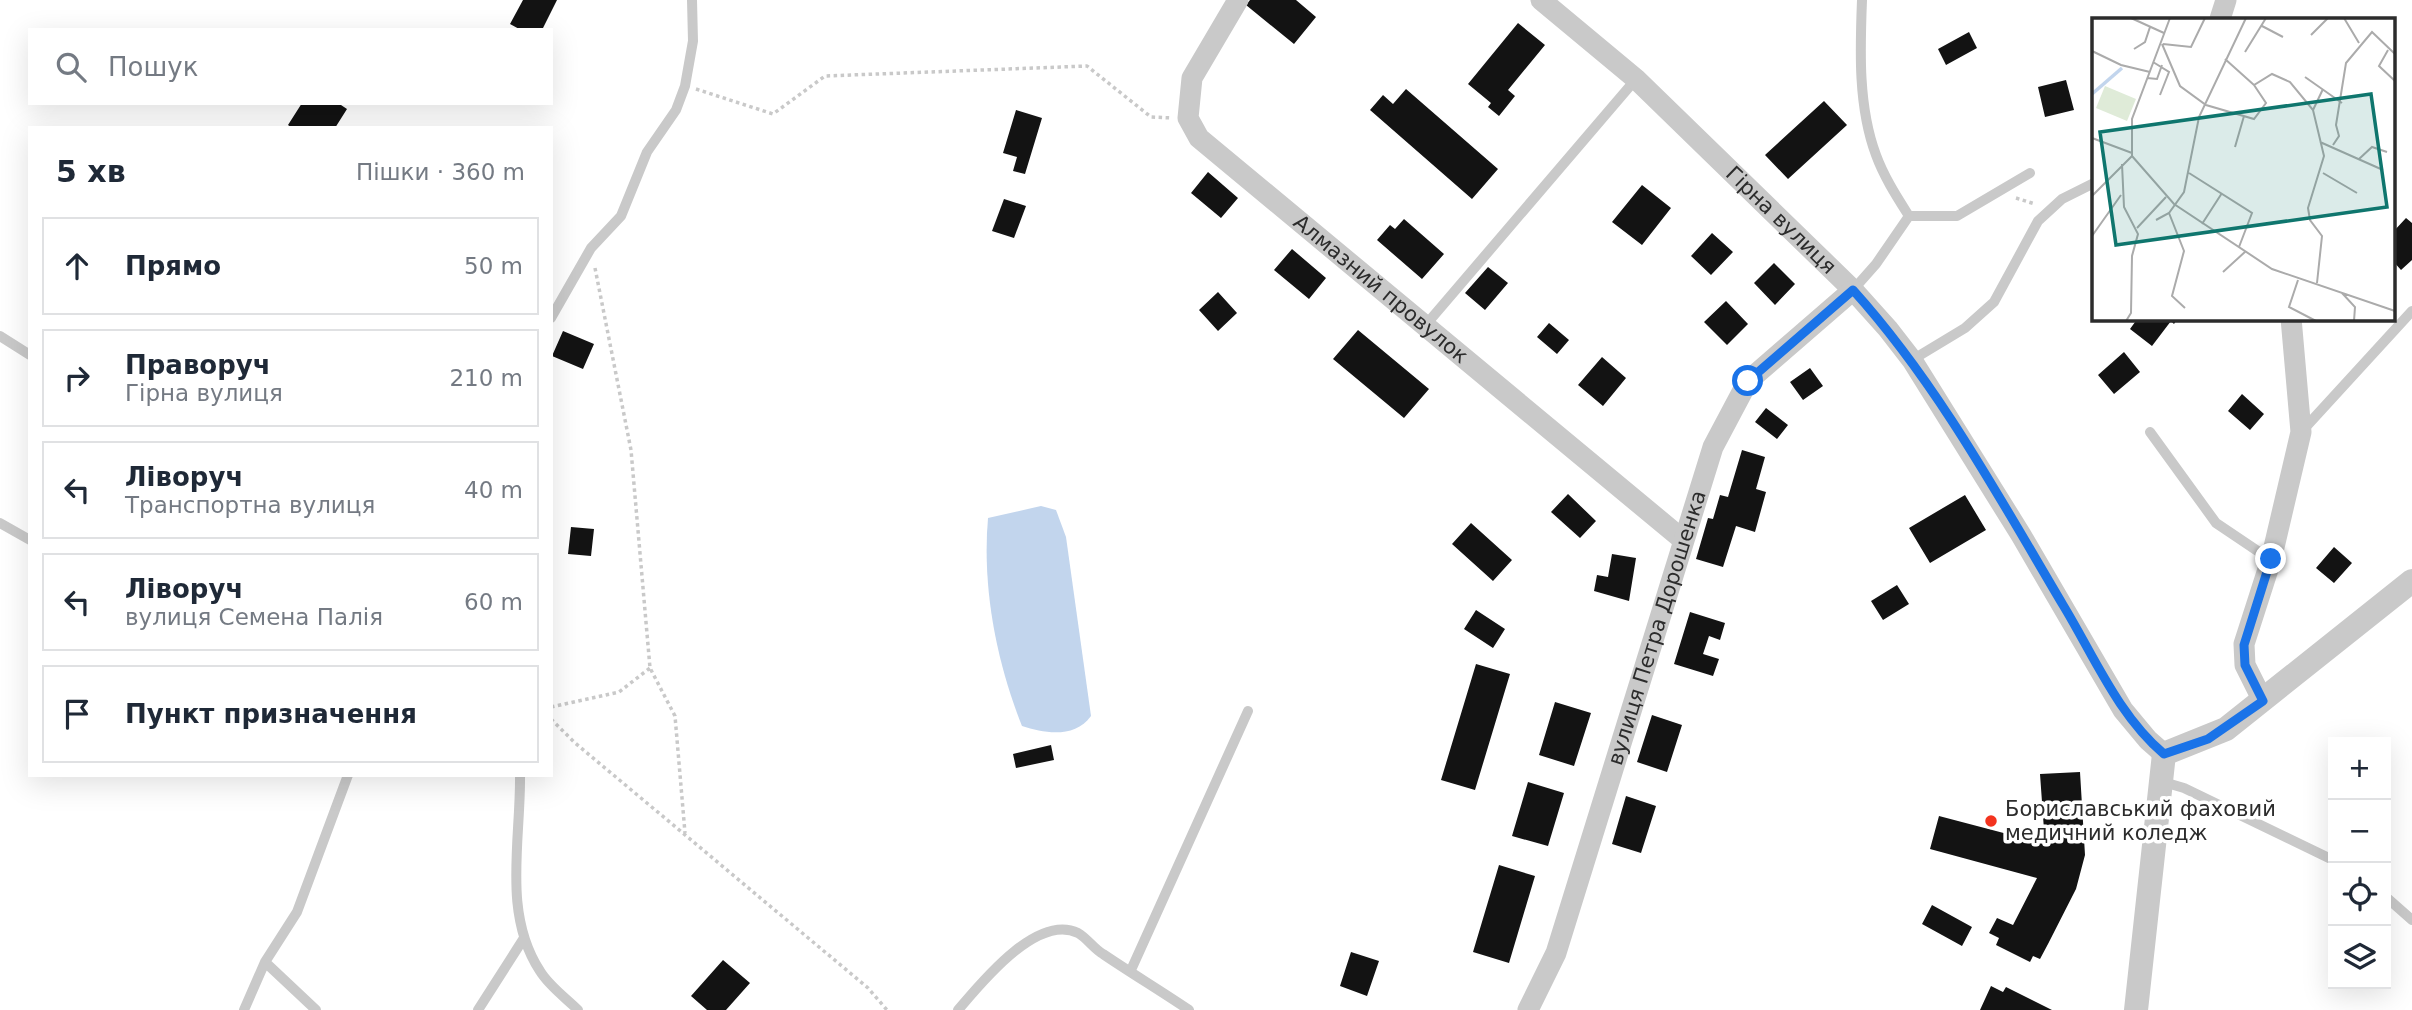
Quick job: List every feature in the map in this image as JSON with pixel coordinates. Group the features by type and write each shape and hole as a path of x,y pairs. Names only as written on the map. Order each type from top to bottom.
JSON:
{"street":[{"path":"1188,118 1192,78 1238,0"},
{"name":"Гірна вулиця","path":"1541,0 1636,79 1853,290 1912,360 2028,547 2123,710 2148,740 2164,754"},
{"path":"2220,18 2226,0"},
{"name":"Алмазний провулок","path":"1188,118 1199,138 1682,539"},
{"name":"вулиця Петра Дорошенка","path":"1528,1010 1556,953 1682,539 1713,447 1748,381 1853,290"},
{"path":"2263,701 2245,665 2244,645 2271,559 2301,432 2291,320"},
{"path":"2136,1010 2164,754 2208,739 2263,701 2412,581"}],"lane":[{"path":"553,314 591,248 621,216 647,152 676,110 685,86 693,41 692,0"},
{"path":"1862,0 1860,44 1870,131 1876,155 1909,216"},
{"path":"1424,327 1636,79"},
{"path":"1909,216 1957,216 2030,173"},
{"path":"1912,360 1965,328 1994,302 2038,220 2062,199 2092,184"},
{"path":"1853,290 1876,264 1909,216"},
{"path":"2301,432 2412,311"},
{"path":"0,336 28,354"},
{"path":"2150,432 2216,523 2271,559"},
{"path":"0,523 28,539"},
{"path":"1131,970 1248,711"},
{"path":"244,1010 265,962 297,912 347,777"},
{"path":"520,777 516,897 524,938 541,972 578,1010"},
{"path":"2160,781 2184,788 2328,858"},
{"path":"2391,901 2412,920"},
{"path":"958,1010 986,976 1027,942 1065,929 1079,934 1101,954 1131,970 1189,1010"},
{"path":"478,1010 524,938"},
{"path":"265,962 316,1010"}],"path":[{"path":"685,86 773,114 825,76 1087,66 1151,117 1188,118"},
{"path":"2001,191 2035,204 2062,199"},
{"path":"591,248 631,450 650,668 675,716 685,833"},
{"path":"553,707 619,692 650,668"},
{"path":"553,721 574,742 868,988 887,1010"}],"water":[{"path":"1041,506 1056,510 1066,537 1091,716 1077,728 1060,732 1022,726 998,650 989,597 988,518"}],"building":[{"path":"523,0 557,0 543,28 517,28 510,24"},
{"path":"1250,0 1296,0 1316,17 1294,44 1246,5"},
{"path":"1518,23 1545,45 1508,90 1515,96 1499,116 1488,107 1491,103 1468,84"},
{"path":"1969,32 1977,48 1946,65 1938,49"},
{"path":"2066,80 2074,110 2045,117 2038,87"},
{"path":"1406,89 1498,169 1472,199 1370,110 1383,95 1393,104"},
{"path":"1824,101 1847,125 1788,179 1765,155"},
{"path":"301,105 341,105 347,109 336,126 288,125"},
{"path":"1016,110 1042,118 1025,174 1013,171 1017,157 1003,153"},
{"path":"1208,172 1238,198 1221,218 1191,193"},
{"path":"1642,185 1671,208 1642,245 1612,222"},
{"path":"1004,199 1026,206 1014,238 992,231"},
{"path":"2406,218 2412,223 2412,260 2401,270 2394,262 2394,231"},
{"path":"1404,219 1444,254 1422,279 1377,240 1390,225 1395,229"},
{"path":"1712,233 1733,252 1711,275 1691,256"},
{"path":"1292,249 1326,278 1309,299 1274,270"},
{"path":"1774,263 1795,284 1775,305 1754,283"},
{"path":"1488,267 1508,283 1485,310 1465,293"},
{"path":"1218,292 1237,313 1218,331 1199,310"},
{"path":"1726,301 1748,324 1727,345 1704,322"},
{"path":"2137,320 2177,320 2174,324 2171,321 2152,346 2130,329"},
{"path":"1549,323 1569,340 1557,354 1537,337"},
{"path":"1358,330 1429,389 1404,418 1333,359"},
{"path":"563,331 594,344 583,369 553,356"},
{"path":"2124,352 2140,372 2114,394 2098,375"},
{"path":"1602,357 1626,378 1603,406 1578,385"},
{"path":"1810,368 1823,386 1803,400 1790,382"},
{"path":"2242,394 2264,414 2250,430 2228,411"},
{"path":"1766,408 1788,425 1777,439 1755,422"},
{"path":"1742,450 1765,457 1756,489 1766,492 1755,532 1736,526 1723,567 1696,559 1708,518 1713,519 1720,495 1728,497"},
{"path":"1568,494 1596,521 1580,538 1551,512"},
{"path":"1965,495 1986,530 1930,563 1909,528"},
{"path":"1471,523 1512,560 1493,581 1452,544"},
{"path":"571,527 594,529 591,556 568,554"},
{"path":"2334,547 2352,563 2334,583 2316,568"},
{"path":"1612,554 1636,558 1629,601 1594,591 1597,575 1608,577"},
{"path":"1897,585 1909,604 1883,620 1871,601"},
{"path":"1476,610 1505,629 1493,648 1464,629"},
{"path":"1690,612 1725,623 1720,640 1709,636 1703,654 1719,659 1713,676 1674,664"},
{"path":"1476,664 1510,674 1475,790 1441,780"},
{"path":"1555,702 1591,713 1574,766 1539,755"},
{"path":"1652,715 1682,725 1667,772 1637,762"},
{"path":"1051,745 1054,760 1016,768 1013,754"},
{"path":"2080,772 2085,855 2076,889 2048,944 2040,959 2033,956 2030,962 1996,945 1999,938 1989,933 1997,918 2013,925 2037,878 1930,849 1939,816 2045,844 2040,774"},
{"path":"1528,782 1564,793 1548,846 1512,836"},
{"path":"1626,796 1656,806 1641,853 1612,844"},
{"path":"1499,865 1535,876 1509,963 1473,952"},
{"path":"1932,905 1972,927 1962,946 1922,924"},
{"path":"1351,952 1379,961 1367,996 1340,986"},
{"path":"723,960 750,983 726,1010 707,1010 691,996"},
{"path":"1991,986 2003,992 2006,987 2052,1010 1980,1010"}],"place":[{"name":"Бориславський фаховий медичний коледж","path":"1991,821"}],"route":[{"path":"1748,381 1769,360 1853,290 1912,360 2085,641 2123,710 2135,727 2164,754 2208,739 2263,701 2245,665 2244,645 2271,559"}]}
